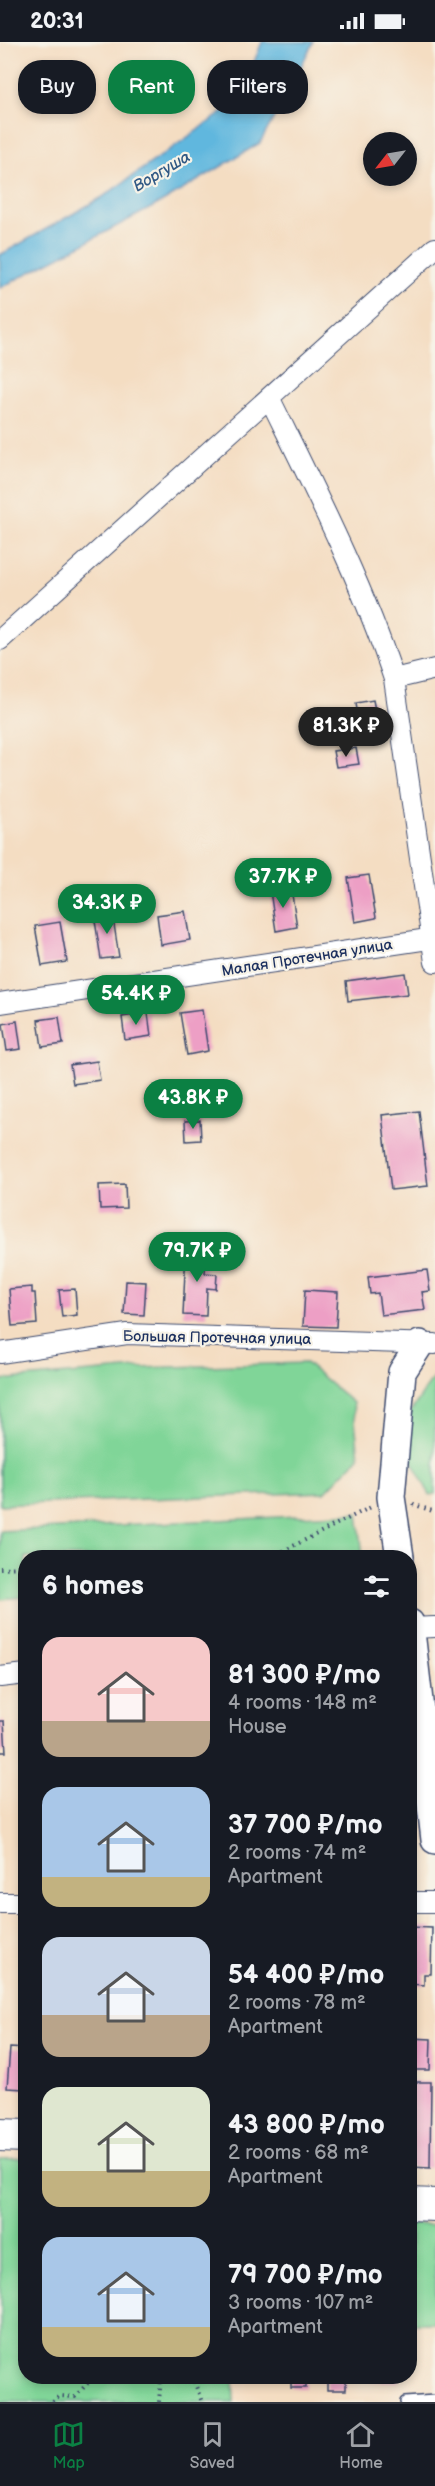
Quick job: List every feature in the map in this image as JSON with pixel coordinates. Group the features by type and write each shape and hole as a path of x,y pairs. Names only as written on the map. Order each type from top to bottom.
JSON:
{"main road":[{"path":"0,2135 18,2136"},
{"path":"417,2204 435,2205"}],"street":[{"path":"0,640 435,248"},
{"path":"270,399 359,584 375,622 394,680 434,938 435,962"},
{"path":"394,680 435,669"},
{"name":"Малая Протечная улица","path":"0,1003 434,938"},
{"name":"Большая Протечная улица","path":"0,1353 127,1334 430,1341"},
{"path":"399,1550 391,1497 402,1372 430,1341"},
{"path":"417,1637 435,1840"},
{"path":"0,1677 18,1675"},
{"path":"417,1902 435,1902"},
{"path":"0,1903 18,1903"}],"lane":[{"path":"405,2402 435,2400"}],"path":[{"path":"285,1550 391,1497 435,1512"},
{"path":"0,1568 18,1567"},
{"path":"53,2402 59,2396 75,2397 87,2384"},
{"path":"159,2402 160,2384"},
{"path":"195,2384 202,2402"}],"green space":[{"path":"306,1363 353,1403 359,1457 325,1492 0,1505 0,1380 137,1368"},
{"path":"435,1378 435,1494 430,1495 404,1447 411,1411"},
{"path":"358,1513 362,1550 18,1550 18,1598 0,1599 0,1531"},
{"path":"18,2158 18,2384 233,2384 234,2402 0,2402 0,2159"},
{"path":"417,2224 435,2225 435,2323 417,2323"}],"water":[{"path":"262,42 313,42 304,60 255,60"},
{"name":"Воргуша","path":"220,114 276,114 260,143 164,201 0,288 0,255 101,198"}],"building":[{"path":"373,700 377,720 359,724 356,703"},
{"path":"356,748 359,764 336,767 333,751"},
{"path":"369,875 376,918 355,922 348,878"},
{"path":"291,888 297,927 276,931 270,891"},
{"path":"112,911 119,957 101,959 94,914"},
{"path":"185,911 190,940 161,945 157,915"},
{"path":"60,922 67,962 42,966 35,926"},
{"path":"405,973 408,994 348,1001 346,981"},
{"path":"202,1010 208,1051 187,1055 180,1013"},
{"path":"148,1013 151,1036 125,1040 122,1017"},
{"path":"59,1017 63,1044 42,1047 38,1020"},
{"path":"17,1021 21,1049 7,1051 3,1024"},
{"path":"97,1061 100,1080 73,1084 70,1065"},
{"path":"419,1111 428,1186 391,1190 382,1115"},
{"path":"200,1120 201,1140 186,1141 185,1121"},
{"path":"125,1184 126,1208 100,1209 99,1185"},
{"path":"186,1249 206,1250 205,1273 217,1274 216,1289 207,1288 206,1316 183,1315"},
{"path":"427,1270 430,1291 422,1292 425,1310 381,1315 378,1293 370,1294 368,1277"},
{"path":"126,1281 146,1282 144,1315 124,1314"},
{"path":"32,1287 32,1293 35,1293 37,1324 12,1326 9,1289"},
{"path":"75,1289 77,1315 62,1317 59,1290"},
{"path":"305,1290 338,1292 336,1327 303,1326"},
{"path":"0,1721 4,1721 6,1752 0,1752"},
{"path":"417,1927 432,1928 431,1974 424,1974 424,1985 417,1984"},
{"path":"417,2038 431,2039 430,2070 417,2070"},
{"path":"10,2048 18,2048 18,2089 7,2088"},
{"path":"417,2082 431,2082 430,2168 417,2167"},
{"path":"291,2384 306,2384 306,2388 291,2388"},
{"path":"327,2384 346,2384 346,2390 327,2390"}]}
